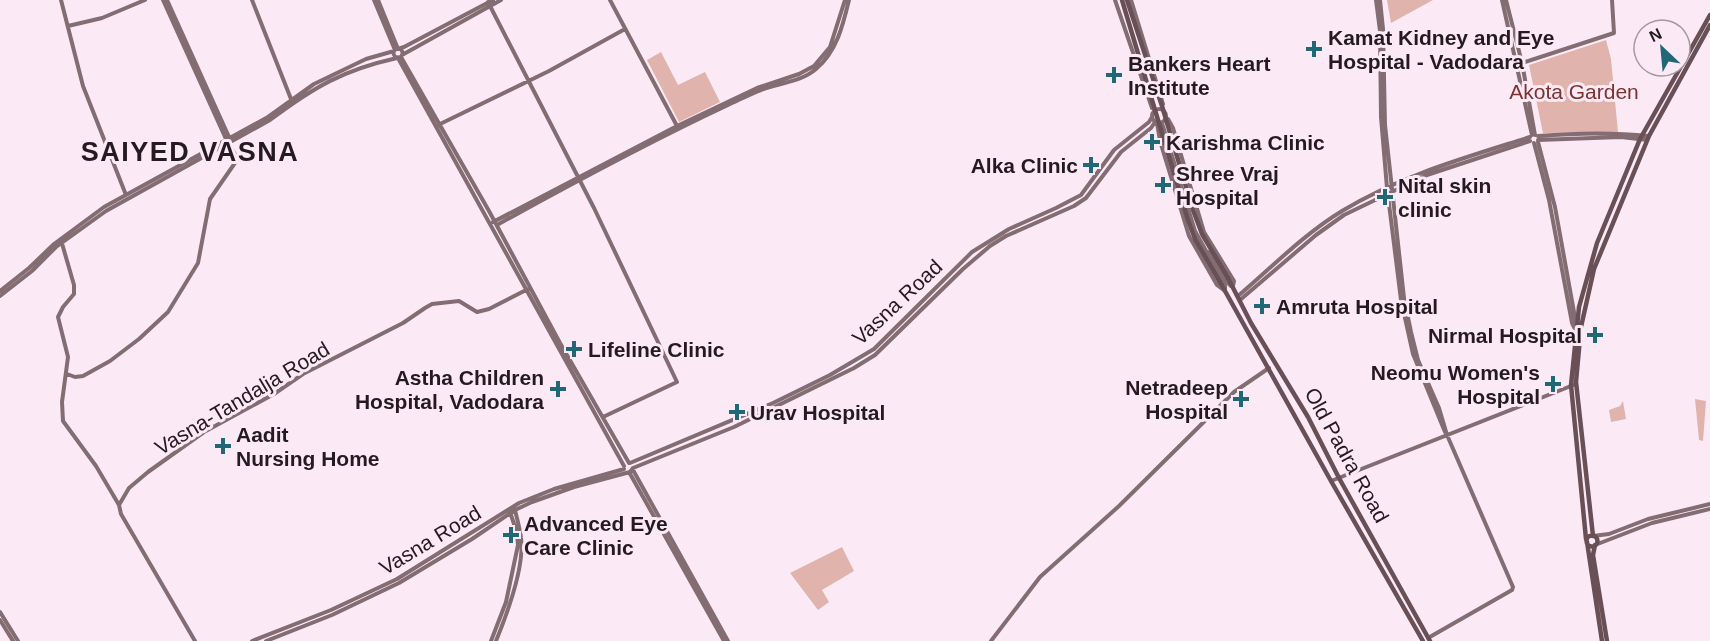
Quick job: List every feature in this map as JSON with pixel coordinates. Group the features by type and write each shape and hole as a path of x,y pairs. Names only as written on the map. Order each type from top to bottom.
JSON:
{"main road":[{"name":"Old Padra Road","path":"1127,0 1202,234 1251,323 1308,417 1427,640"},
{"name":"Old Padra Road","path":"1127,0 1195,239 1331,481 1427,640"},
{"path":"1602,641 1587,541 1573,385 1579,307 1587,274 1641,137 1710,15"},
{"path":"1578,329 1594,269 1648,138 1710,25"},
{"path":"1573,385 1593,536 1597,539 1593,555 1607,641"},
{"path":"1587,541 1588,536 1593,536"},
{"path":"1587,541 1590,546 1595,545"}],"street":[{"path":"61,0 90,105 127,196"},
{"path":"68,26 102,18 145,0"},
{"path":"163,0 229,142"},
{"path":"67,374 75,377 83,376 103,365 139,339 168,312 198,263 210,199 237,160 167,0"},
{"path":"252,0 292,101"},
{"path":"376,0 396,50 394,55 399,57 494,224 628,470 726,641"},
{"path":"0,294 104,207 270,120 314,84 358,63 404,47 490,3 501,0"},
{"path":"610,0 677,126"},
{"path":"494,224 677,126 757,88 800,74 814,66 831,47 847,0"},
{"path":"577,179 726,105 815,70 829,55 838,37 847,0"},
{"path":"1115,0 1153,114 1161,121 1197,231 1227,282 1233,287"},
{"path":"1127,0 1162,98 1164,111 1160,141 1189,236 1217,285 1226,292"},
{"path":"1378,0 1383,29 1389,187 1411,332 1418,360 1447,435 1513,587 1512,590 1427,640"},
{"path":"1504,0 1522,63 1534,139"},
{"path":"1504,0 1549,200 1572,323 1578,329"},
{"path":"1522,63 1614,33 1612,0"},
{"path":"292,101 355,68 399,57 490,3"},
{"path":"490,3 577,179 594,208 677,382 603,417"},
{"path":"437,125 553,69 625,29"},
{"path":"396,50 402,51 399,57"},
{"path":"1153,114 1159,109 1164,111"},
{"name":"Vasna Road","path":"628,470 629,463 773,403 830,375 874,349 972,252 1009,229 1081,195 1114,150 1149,122 1153,114"},
{"path":"1161,121 1195,231 1225,285 1226,292"},
{"name":"Vasna Road","path":"252,641 331,610 397,579 532,498 628,470 734,427 854,368 875,354 990,246 1086,198 1120,152 1161,121"},
{"path":"1239,298 1321,226 1341,212 1389,187 1445,165 1534,139 1583,135 1648,138"},
{"path":"1239,298 1316,235 1344,214 1368,201 1427,175 1534,139"},
{"path":"62,241 74,285 74,294 58,318 68,357 62,402 63,421 96,466 120,506 127,526 195,641"},
{"path":"528,289 629,463"},
{"name":"Vasna-Tandalja Road","path":"120,506 129,488 204,432 274,394 303,374 403,323 432,304 459,300 477,312 489,309 528,289"},
{"path":"989,641 1041,577 1119,506 1234,392 1269,368"},
{"path":"1331,481 1573,385"},
{"path":"1593,536 1609,534 1648,519 1710,504"},
{"path":"1595,545 1652,523 1710,509"},
{"path":"491,641 506,602 518,545 512,510"},
{"path":"496,641 510,603 520,562 521,536 512,510"},
{"name":"Vasna Road","path":"266,641 332,615 399,583 512,510"},
{"path":"0,612 18,641"},
{"path":"0,620 13,641"}],"green space":[{"path":"1387,0 1433,0 1391,23"},
{"name":"Akota Garden","path":"1606,40 1611,59 1618,132 1543,133 1529,65"},
{"path":"661,52 678,85 705,72 720,102 679,122 647,60"},
{"path":"1695,399 1706,401 1703,441 1699,440"},
{"path":"1623,401 1626,419 1611,422 1609,410 1620,406"},
{"path":"842,547 854,571 822,590 829,602 818,610 790,573"}],"place":[{"name":"Kamat Kidney and Eye Hospital - Vadodara","path":"1314,49"},
{"name":"Bankers Heart Institute","path":"1114,75"},
{"name":"Karishma Clinic","path":"1152,142"},
{"name":"Alka Clinic","path":"1091,165"},
{"name":"Shree Vraj Hospital","path":"1163,185"},
{"name":"Nital skin clinic","path":"1385,197"},
{"name":"Amruta Hospital","path":"1262,306"},
{"name":"Nirmal Hospital","path":"1595,335"},
{"name":"Lifeline Clinic","path":"574,349"},
{"name":"Neomu Women's Hospital","path":"1553,384"},
{"name":"Astha Children Hospital, Vadodara","path":"558,389"},
{"name":"Netradeep Hospital","path":"1241,399"},
{"name":"Urav Hospital","path":"737,412"},
{"name":"Aadit Nursing Home","path":"223,446"},
{"name":"Advanced Eye Care Clinic","path":"511,535"}],"district":[{"name":"SAIYED VASNA","path":"190,152"}]}
